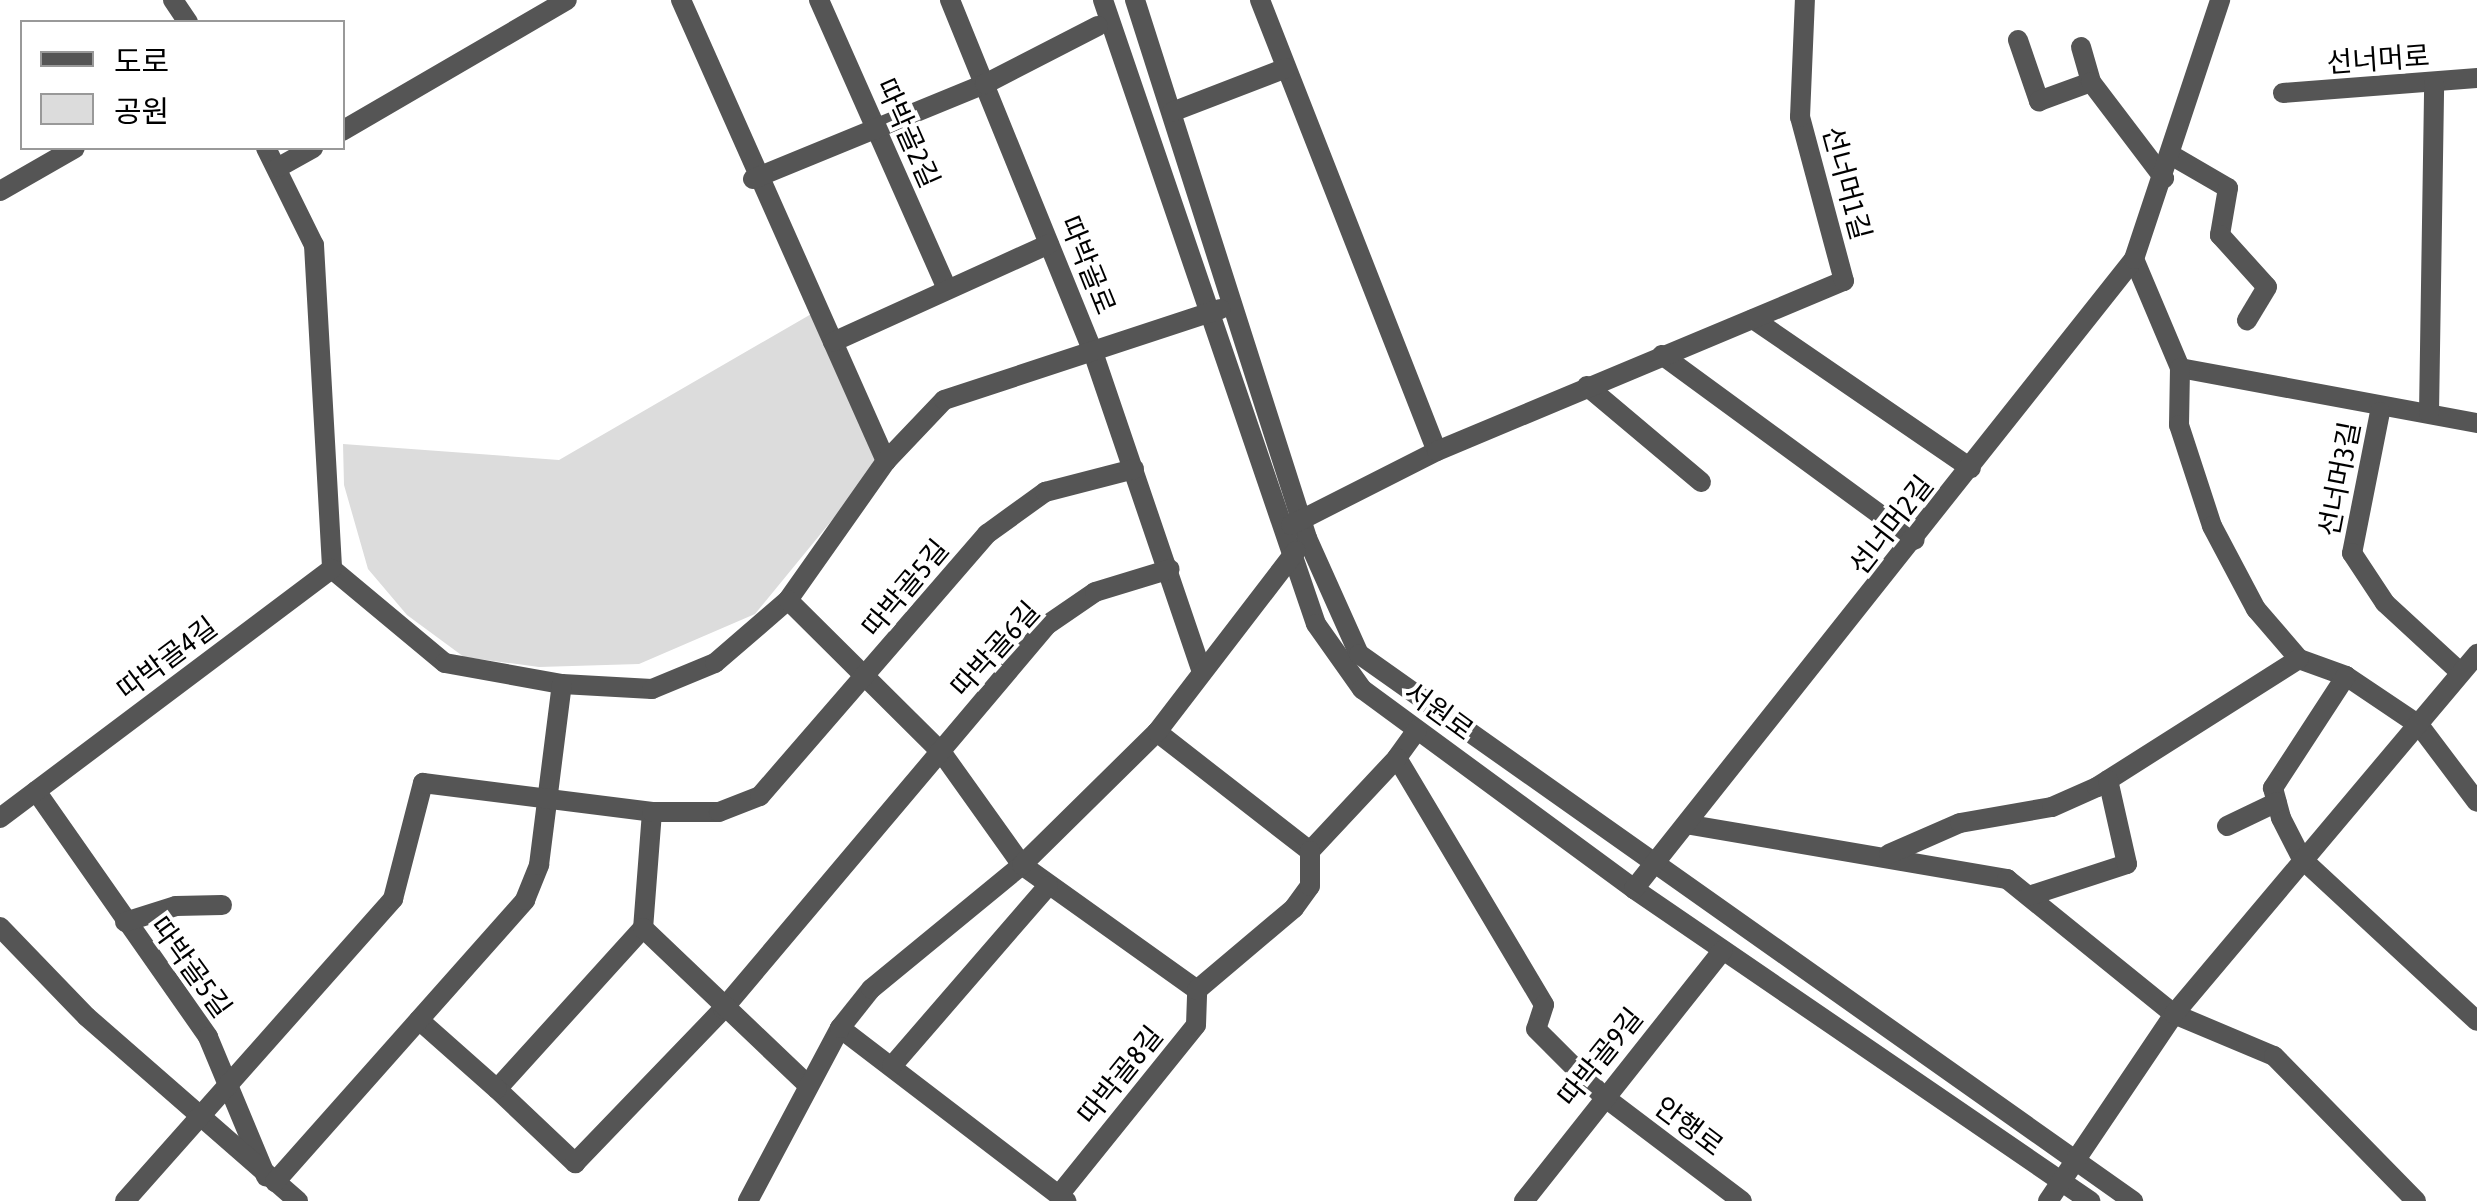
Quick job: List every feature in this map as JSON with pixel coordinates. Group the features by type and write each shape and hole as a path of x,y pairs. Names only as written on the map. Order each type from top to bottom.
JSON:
{"street":[{"path":"345,128 567,0"},
{"path":"681,0 753,179 833,342 886,462"},
{"name":"따박골2길","path":"819,0 947,289"},
{"path":"950,0 985,84"},
{"name":"서원로","path":"1103,0 1292,557 1333,653 1362,689 1634,889 2090,1201"},
{"name":"서원로","path":"1134,0 1304,529 1341,623 1382,675 2133,1201"},
{"path":"1260,0 1438,450"},
{"name":"선너머1길","path":"1282,529 1304,529 1438,450 1844,281 1800,117 1806,0"},
{"name":"선너머2길","path":"1634,889 1691,825 2134,259 2220,0"},
{"path":"753,179 985,84 1098,26"},
{"path":"2018,40 2039,101 2091,82"},
{"path":"2081,48 2091,82 2164,178"},
{"path":"1172,112 1286,68"},
{"name":"선너머로","path":"2283,94 2477,78"},
{"name":"따박골로","path":"985,84 1094,355 1134,470"},
{"path":"2429,414 2434,84"},
{"path":"0,190 71,150"},
{"path":"267,150 280,167 314,245 332,570 445,663 562,684 652,689 748,642 788,600 886,462 944,400 1094,355 1232,305"},
{"path":"280,167 310,150"},
{"path":"2171,155 2228,188 2220,235 2268,287 2247,320"},
{"path":"833,342 1049,244"},
{"path":"2134,259 2180,368 2179,425 2212,526 2235,577 2299,659 2346,676 2419,724 2477,802"},
{"path":"1752,319 1971,468"},
{"path":"1662,356 1914,540"},
{"path":"2180,368 2380,412"},
{"path":"1587,386 1701,482"},
{"name":"선너머3길","path":"2460,672 2385,603 2352,553 2380,412 2429,414 2477,424"},
{"path":"1134,470 1201,669"},
{"name":"따박골5길","path":"126,1201 196,1112 231,1079 393,899 424,782 652,812 720,812 760,796 987,534 1045,492 1134,470"},
{"path":"748,1201 840,1028 915,946 1022,865 1156,732 1201,669 1292,557 1304,529"},
{"name":"따박골6길","path":"498,1088 574,1163 723,1009 1047,625 1095,592 1170,569"},
{"name":"따박골4길","path":"0,818 332,570"},
{"path":"788,600 864,680 942,752 1022,865 1048,886 1128,933 1197,990 1283,922 1310,886 1310,851 1397,758 1417,730"},
{"path":"2048,1201 2062,1182 2070,1159 2174,1014 2477,654"},
{"path":"1889,854 1960,823 2052,807 2108,780 2299,659"},
{"path":"2346,676 2273,788 2277,802 2302,859 2372,920 2477,1022"},
{"path":"270,1179 525,900 539,865 562,684"},
{"path":"1156,732 1310,851"},
{"path":"1397,758 1544,1005 1536,1030 1603,1096"},
{"path":"2028,896 2127,864 2108,780"},
{"path":"36,791 124,922"},
{"path":"2227,826 2277,802"},
{"path":"419,1020 498,1088 643,928 652,812"},
{"path":"1691,825 1889,854 2007,878 2174,1014 2274,1056 2416,1201"},
{"path":"892,1066 1048,886"},
{"name":"따박골5길","path":"222,905 124,922 231,1079"},
{"path":"0,927 87,1018 298,1201"},
{"path":"643,928 723,1009 808,1085"},
{"name":"따박골9길","path":"1524,1201 1603,1096 1723,950"},
{"name":"따박골8길","path":"1062,1198 1196,1025 1197,990"},
{"path":"840,1028 1062,1198"},
{"path":"231,1079 270,1179"},
{"name":"안행로","path":"1603,1096 1742,1201"}],"green space":[{"path":"813,313 878,464 755,614 639,664 539,667 464,657 407,615 368,569 344,485 343,444 559,460"}]}
